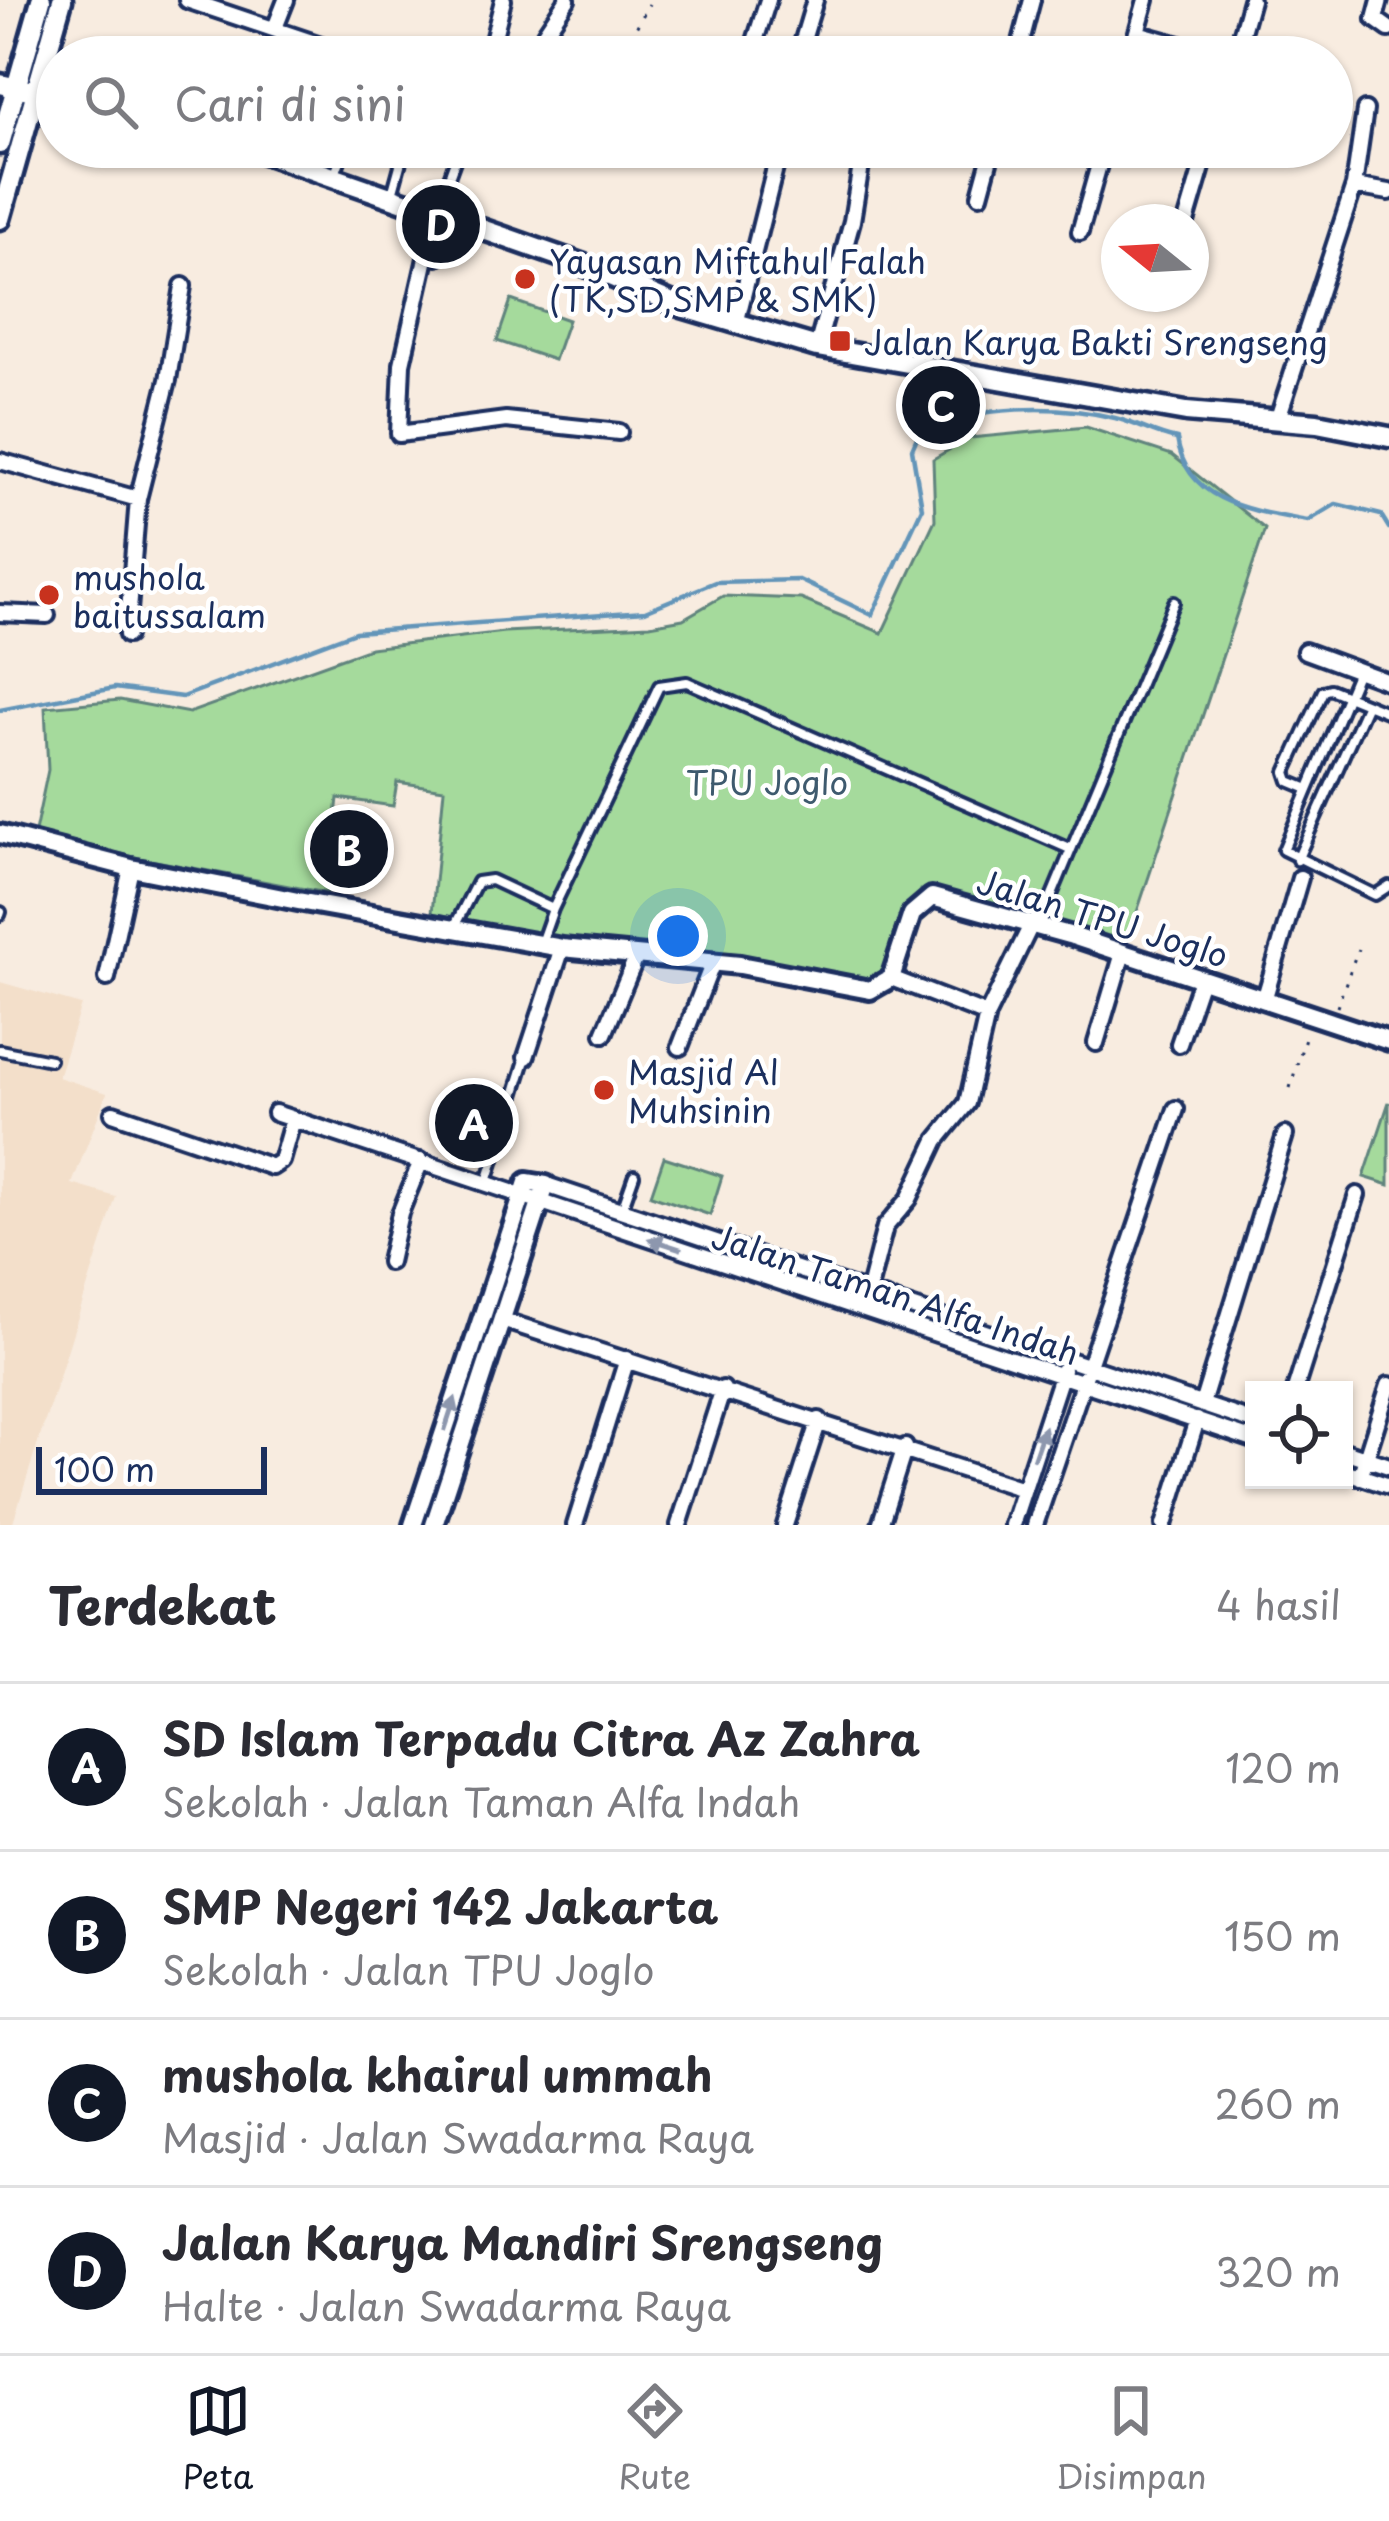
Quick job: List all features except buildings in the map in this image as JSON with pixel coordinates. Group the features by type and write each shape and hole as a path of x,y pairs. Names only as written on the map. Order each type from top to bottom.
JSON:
{"main road":[{"path":"0,144 41,0"},
{"path":"43,36 62,0"},
{"path":"0,219 17,87 36,50"},
{"path":"306,168 736,324 818,346 1186,412 1278,418 1389,437"}],"street":[{"path":"188,0 297,36"},
{"path":"275,28 286,0"},
{"path":"494,36 503,0"},
{"path":"547,36 567,0"},
{"path":"756,36 767,0"},
{"path":"804,36 815,0"},
{"path":"1023,36 1032,0"},
{"path":"1136,36 1146,0"},
{"path":"1241,36 1251,0"},
{"path":"1380,0 1375,19 1389,29"},
{"path":"1137,33 1148,36"},
{"path":"1278,418 1354,186 1365,110"},
{"path":"736,324 776,168"},
{"path":"818,346 852,221 861,168"},
{"path":"980,195 987,168"},
{"path":"1080,232 1098,168"},
{"path":"1191,204 1202,168"},
{"path":"1354,186 1389,192"},
{"path":"437,257 442,216"},
{"path":"442,216 402,364 400,434 506,420 619,432"},
{"path":"127,635 138,499 168,380 183,286"},
{"path":"0,461 138,499"},
{"path":"0,613 47,615"},
{"path":"1305,652 1389,682"},
{"path":"0,834 131,868 562,948 713,962 870,990 891,978 987,1015"},
{"path":"107,978 131,868"},
{"path":"1264,997 1300,878"},
{"name":"Jalan TPU Joglo","path":"891,978 912,914 924,899 1036,925 1389,1041"},
{"path":"868,1293 885,1227 909,1199 937,1140 967,1103 987,1015 1036,925"},
{"path":"526,1057 562,948"},
{"path":"1096,1043 1123,953"},
{"path":"604,1034 637,955"},
{"path":"680,1047 713,962"},
{"path":"1179,1044 1201,979"},
{"path":"1035,1525 1176,1109"},
{"path":"113,1113 272,1167 280,1161 292,1119"},
{"path":"275,1113 522,1196"},
{"path":"1164,1525 1285,1135"},
{"path":"389,1262 400,1212 421,1161"},
{"path":"413,1525 526,1182 544,1194 434,1525"},
{"name":"Jalan Taman Alfa Indah","path":"544,1194 616,1228 1064,1369"},
{"name":"Jalan Taman Alfa Indah","path":"544,1194 622,1211 868,1293 1083,1376 1200,1412 1245,1420"},
{"path":"1298,1381 1357,1195"},
{"path":"502,1320 1023,1489"},
{"path":"575,1525 627,1359"},
{"path":"1012,1525 1064,1369"},
{"path":"1360,1477 1389,1384"},
{"path":"679,1525 723,1390"},
{"name":"Jalan Taman Alfa Indah","path":"1200,1412 1245,1434"},
{"path":"785,1525 819,1420"},
{"path":"880,1525 905,1447"},
{"path":"1353,1454 1389,1466"},
{"path":"1353,1474 1389,1486"}],"lane":[{"path":"334,178 338,168"},
{"path":"391,198 399,168"},
{"path":"442,216 455,168"},
{"path":"1036,925 1174,602"},
{"path":"1358,671 1283,845 1286,854 1375,895 1389,886"},
{"path":"541,944 553,909 659,686 671,680 1070,849"},
{"path":"1308,789 1289,781 1286,772 1323,691 1389,712"},
{"path":"1298,860 1367,704"},
{"path":"455,925 477,882 484,879 553,909"},
{"path":"0,1050 50,1060"},
{"path":"487,1184 526,1057"},
{"path":"616,1228 634,1175"}],"path":[{"path":"631,36 649,4"},
{"path":"1332,1020 1358,949"},
{"path":"1290,1088 1312,1012"}],"shaded area":[{"path":"0,982 81,1005 58,1077 107,1093 72,1184 116,1197 12,1525 0,1525"}],"green space":[{"path":"511,300 568,320 554,360 497,341"},
{"name":"TPU Joglo","path":"1086,427 1172,455 1265,529 1125,948 921,890 895,972 870,979 551,937 432,913 444,789 397,782 393,806 338,798 327,893 129,856 35,832 48,770 45,707 120,700 189,713 370,648 504,632 650,625 683,619 723,596 801,599 882,633 935,520 933,459 970,438"},
{"path":"1389,1102 1389,1185 1364,1177"},
{"path":"664,1157 722,1176 710,1215 651,1195"}],"waterway":[{"path":"0,710 115,688 182,697 355,632 645,611 715,582 799,580 872,615 922,508 912,449 921,428 967,415 1042,409 1123,420 1177,439 1194,478 1226,501 1308,521 1336,504 1381,515 1389,528"}],"place":[{"name":"Jalan Karya Mandiri Srengseng","path":"441,224"},
{"name":"Yayasan Miftahul Falah (TK,SD,SMP & SMK)","path":"525,279"},
{"name":"Jalan Karya Bakti Srengseng","path":"840,341"},
{"name":"mushola khairul ummah","path":"941,405"},
{"name":"mushola baitussalam","path":"49,595"},
{"name":"SMP Negeri 142 Jakarta","path":"349,849"},
{"name":"Masjid Al Muhsinin","path":"604,1090"},
{"name":"SD Islam Terpadu Citra Az Zahra","path":"474,1123"}]}
